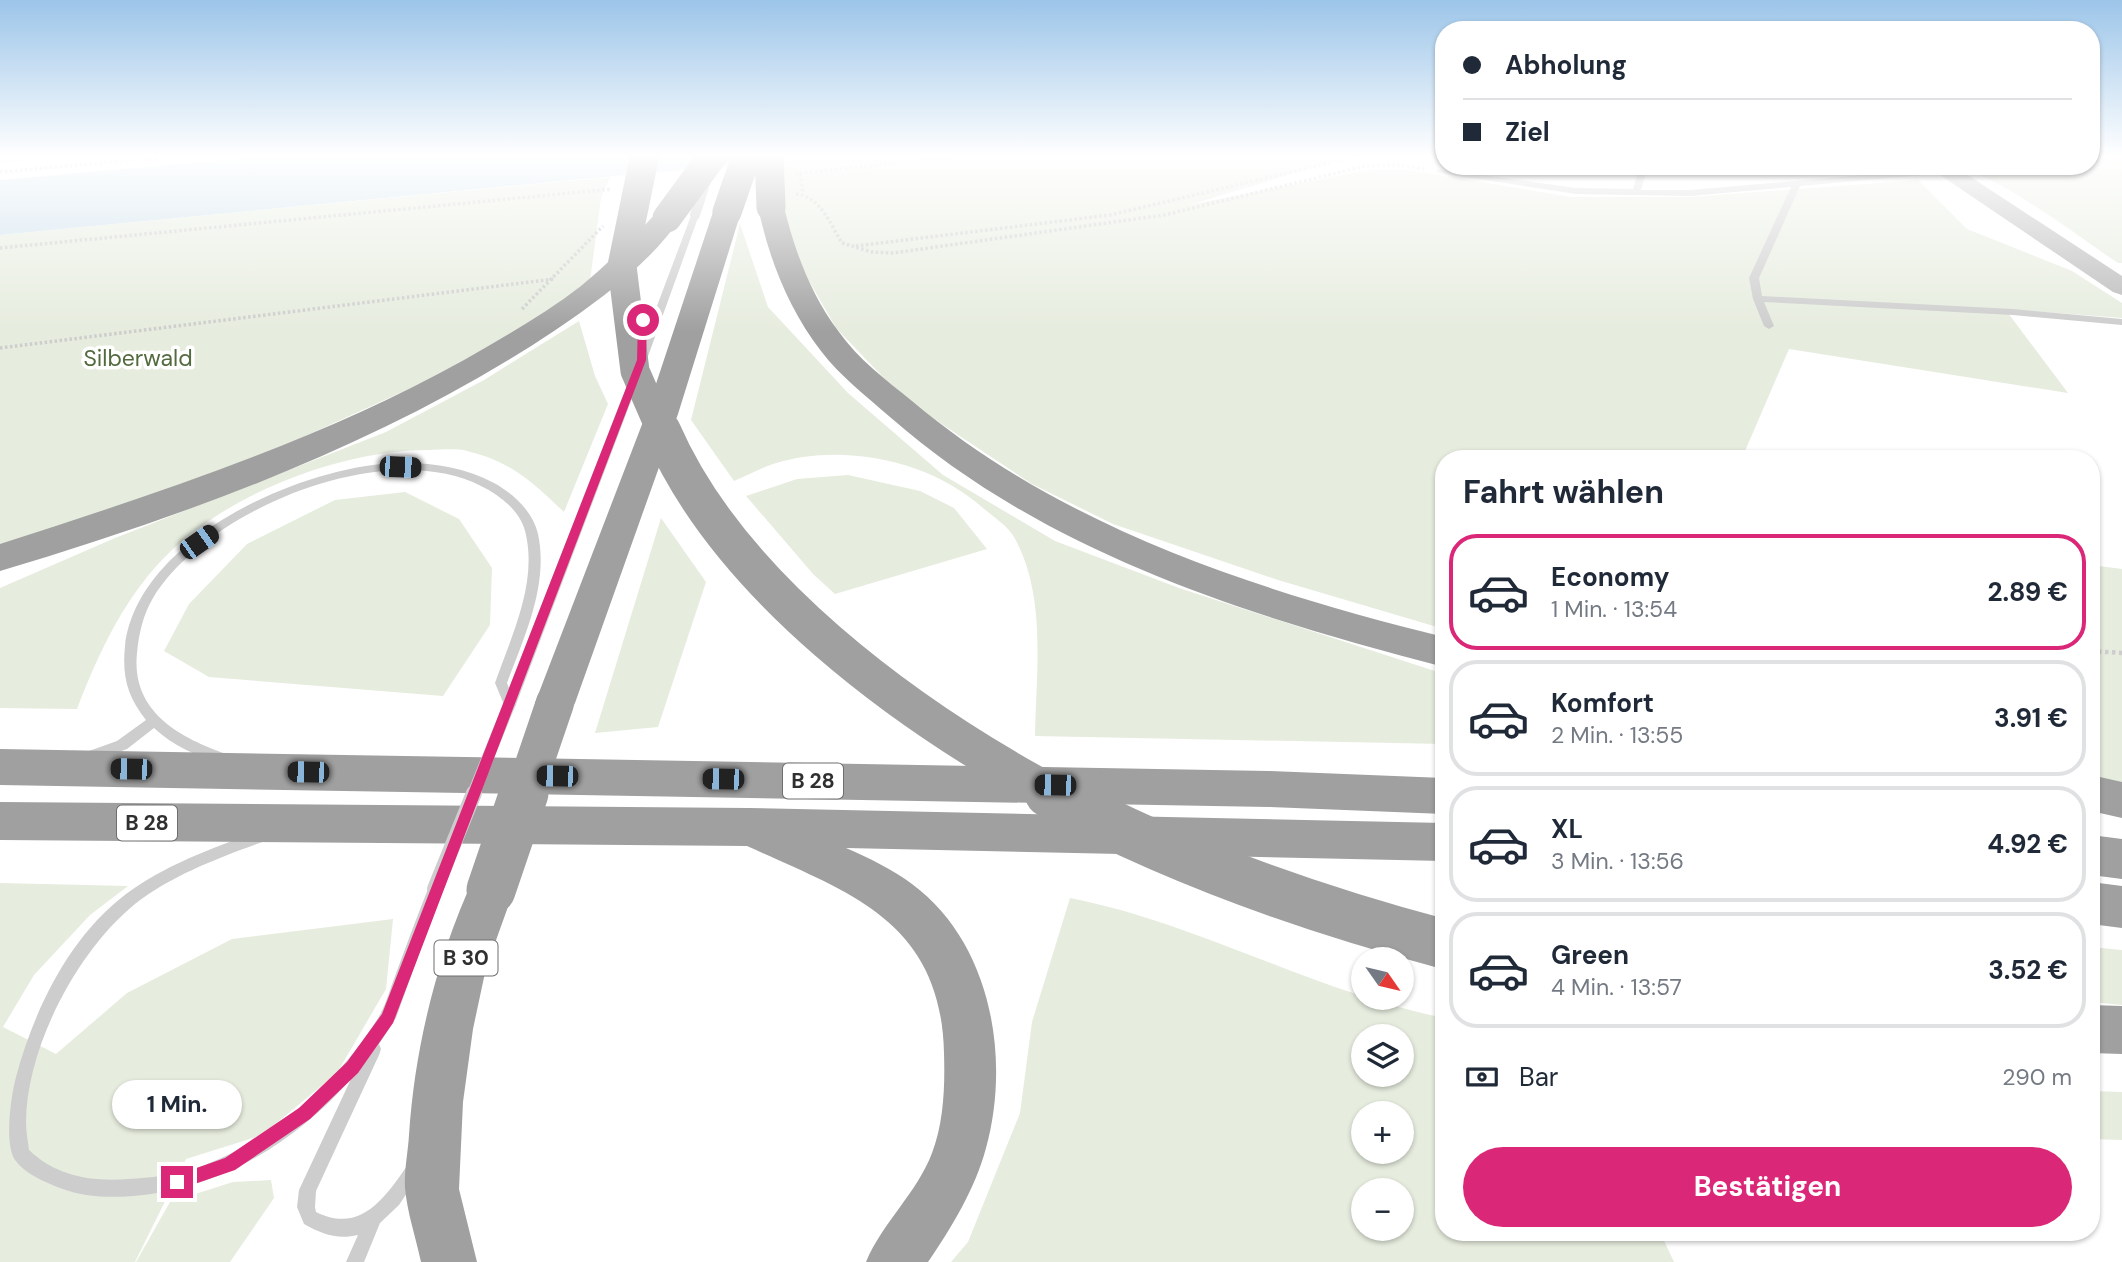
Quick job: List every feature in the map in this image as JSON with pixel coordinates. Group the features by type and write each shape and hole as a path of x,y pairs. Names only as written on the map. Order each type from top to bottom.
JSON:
{"highway":[{"path":"630,213 624,239 622,287 632,363 646,405 680,471 730,543 773,591 872,678 925,716 1016,775 1109,825 1298,899 1390,930 1435,942"},
{"path":"0,558 124,517 248,471 405,402 547,322 580,300 683,213"},
{"name":"B 30","path":"435,1133 448,1029 462,968 555,703 662,414 727,213"},
{"path":"774,213 790,272 803,299 831,343 901,412 977,470 1104,539 1181,571 1329,620 1435,649"},
{"name":"B 28","path":"0,766 1255,789 1435,796"},
{"path":"2100,795 2122,800"},
{"name":"B 28","path":"0,821 749,827 1435,842"},
{"path":"749,827 878,887 900,903 910,911 934,943 958,983 967,1028 964,1133 947,1177 925,1220 894,1262"},
{"path":"2100,856 2122,859"},
{"path":"2100,904 2122,907"},
{"path":"2100,1029 2122,1030"},
{"path":"435,1133 432,1189 449,1262"}],"main road":[{"path":"2014,213 2122,287"}],"lane":[{"path":"1769,326 1758,299 1754,278 1784,213"},
{"name":"B 30","path":"388,1018 435,889 641,360 681,217"},
{"path":"635,252 631,281 638,308"},
{"path":"1758,299 2013,312 2122,321"},
{"path":"641,360 643,320"},
{"path":"253,771 182,742 155,720 130,682 128,652 138,614 177,562 234,519 292,489 348,472 400,467 451,471 488,485 509,498 531,530 535,553 533,581 501,683 510,702"},
{"path":"53,767 121,745 155,720"},
{"path":"29,1010 64,961 129,900 169,875 225,849 293,825"},
{"path":"2,1102 4,1124 20,1154 66,1183 97,1189 162,1186 229,1165 305,1114 353,1067 388,1018"},
{"path":"388,1018 308,1190 306,1207 310,1218 331,1230 349,1230 374,1216 402,1189 435,1133"},
{"path":"355,1262 374,1216"}],"path":[{"path":"0,248 362,213"},
{"path":"822,213 842,243 872,252 893,253 1173,213"},
{"path":"852,246 1119,213"},
{"path":"519,312 555,279 608,220"},
{"path":"0,348 555,279"},
{"path":"2100,652 2122,653"}],"green space":[{"name":"Silberwald","path":"233,213 599,213 589,288 433,378 268,453 0,548 0,235"},
{"path":"783,213 1951,213 1967,229 2072,271 2122,303 2122,318 2005,309 2068,393 1789,349 1745,450 1435,450 1435,626 1278,580 1113,524 1032,484 904,399 836,328 797,260"},
{"path":"2045,213 2122,213 2122,263 2118,263"},
{"path":"740,224 768,307 848,393 943,475 1055,541 1179,588 1435,671 1435,744 1035,736 1035,609 1024,560 1014,537 1004,525 962,491 911,467 884,460 827,455 799,458 773,464 734,481 691,420"},
{"path":"579,321 595,376 608,404 564,512 531,482 509,467 462,450 396,452 361,457 292,478 227,509 172,550 156,567 116,624 77,709 0,708 0,588 115,538 386,432 484,380"},
{"path":"848,475 920,491 954,508 987,549 835,594 814,575 746,496 797,479"},
{"path":"405,492 459,519 492,568 490,625 443,696 209,677 164,651 189,604 247,544 335,500"},
{"path":"661,518 706,582 658,727 595,733"},
{"path":"2100,566 2122,569 2122,783 2100,778"},
{"path":"0,883 128,886 90,915 34,975 3,1027 56,1054 127,993 232,939 393,919 386,989 337,1073 262,1135 186,1159 135,1262 0,1262"},
{"path":"1070,898 1118,909 1164,924 1351,993 1351,1010 1412,1010 1435,1016 1435,1241 1664,1241 1674,1262 951,1262 968,1242 1020,1113 1032,1022"},
{"path":"2100,948 2122,950 2122,1005 2100,1003"},
{"path":"2100,1091 2122,1092 2122,1140 2100,1139"},
{"path":"271,1180 274,1198 230,1262 136,1262 170,1202 233,1182"}],"water":[{"path":"0,213 230,213 0,235"}],"route":[{"path":"177,1182 229,1165 305,1114 353,1067 388,1018 435,889 534,642 641,360 645,335 643,320"}]}
